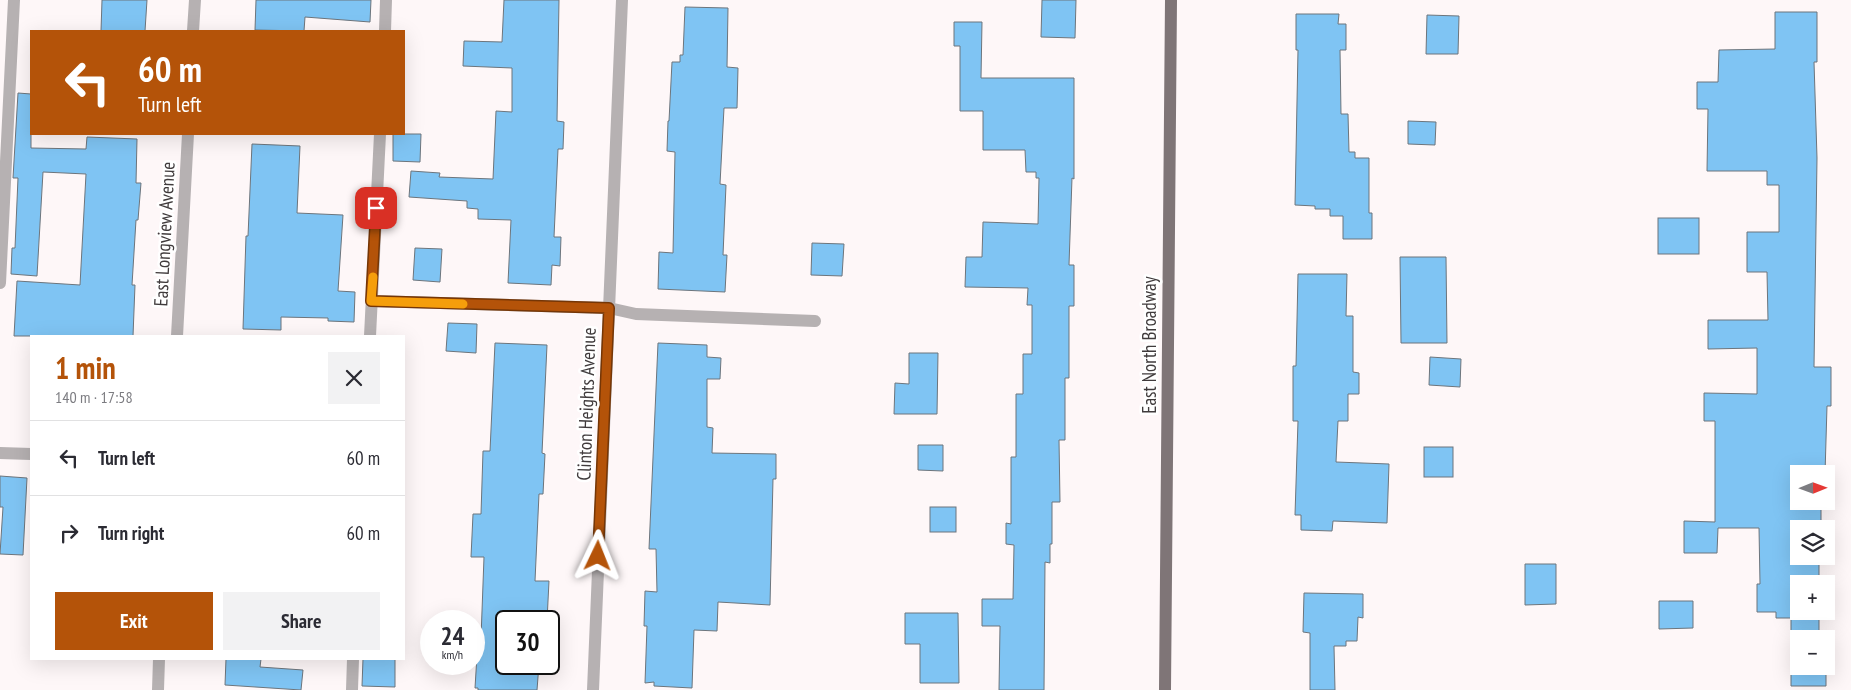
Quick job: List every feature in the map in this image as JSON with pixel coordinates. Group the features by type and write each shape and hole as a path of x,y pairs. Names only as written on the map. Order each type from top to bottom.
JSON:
{"main road":[{"name":"East North Broadway","path":"1165,690 1170,0"}],"street":[{"path":"0,283 14,0"},
{"path":"193,30 195,0"},
{"path":"385,30 386,0"},
{"name":"Clinton Heights Avenue","path":"593,690 622,0"},
{"name":"East Longview Avenue","path":"177,335 188,135"},
{"path":"370,335 380,135"},
{"path":"371,301 609,308 645,315 815,321"},
{"path":"0,453 30,454"},
{"path":"158,690 160,660"},
{"path":"352,690 353,660"}],"building":[{"path":"102,0 147,0 145,30 101,30"},
{"path":"256,0 371,0 370,22 305,17 304,30 255,30"},
{"path":"504,0 559,0 557,121 564,122 563,149 558,149 554,237 561,237 560,266 552,265 551,285 508,283 511,220 478,219 478,209 467,208 467,201 409,197 411,171 440,173 439,177 493,179 496,111 512,112 512,68 463,66 464,41 502,42"},
{"path":"1042,0 1076,0 1075,38 1041,37"},
{"path":"685,7 728,8 727,67 738,68 737,108 724,108 720,184 726,185 723,255 727,255 725,292 658,289 659,252 673,253 675,152 667,151 668,121 672,62 680,62 680,55 683,55"},
{"path":"1775,12 1817,12 1817,62 1814,62 1817,158 1814,367 1831,367 1831,406 1827,406 1825,465 1790,465 1790,510 1821,510 1821,520 1790,520 1790,565 1819,565 1819,575 1790,575 1790,618 1776,618 1776,612 1757,612 1757,584 1760,584 1759,528 1718,528 1717,553 1684,553 1684,521 1715,522 1715,421 1704,421 1704,393 1757,394 1757,348 1708,349 1708,320 1768,320 1767,272 1747,272 1747,232 1779,232 1779,185 1767,185 1767,171 1707,171 1708,109 1697,109 1697,82 1718,82 1719,50 1775,49"},
{"path":"1296,14 1339,14 1338,24 1346,24 1346,50 1340,50 1341,114 1348,114 1349,152 1355,152 1355,158 1369,158 1369,213 1372,213 1372,239 1343,239 1343,216 1330,216 1330,209 1315,209 1315,206 1295,205 1298,50 1296,50"},
{"path":"1427,15 1459,16 1458,54 1426,54"},
{"path":"954,22 982,22 981,78 1074,78 1074,179 1072,178 1069,265 1074,265 1074,306 1069,306 1069,378 1065,378 1065,440 1059,440 1060,502 1052,502 1050,563 1045,562 1044,690 999,690 1000,626 982,626 982,599 1013,599 1014,545 1006,544 1006,523 1011,524 1011,457 1016,457 1016,394 1023,394 1023,354 1032,354 1032,305 1027,305 1028,288 965,287 966,257 982,257 983,222 1038,224 1039,178 1036,178 1036,172 1026,172 1025,150 983,150 983,111 960,111 960,46 954,46"},
{"path":"18,93 30,94 31,148 86,149 87,137 137,139 136,183 141,183 138,220 136,220 132,285 135,285 133,335 14,336 17,281 80,285 86,174 43,172 37,276 11,274 12,248 15,248 18,178 13,178"},
{"path":"1408,121 1436,122 1435,145 1408,144"},
{"path":"421,134 420,162 393,161 393,135"},
{"path":"252,144 300,146 297,213 343,215 338,291 355,292 354,322 328,321 328,318 281,317 281,330 243,329 246,236 248,236"},
{"path":"1658,218 1699,218 1699,254 1658,254"},
{"path":"812,243 844,244 842,276 811,275"},
{"path":"415,248 442,249 440,282 413,280"},
{"path":"1400,257 1446,257 1447,343 1401,343"},
{"path":"1298,274 1347,274 1346,316 1353,316 1353,372 1359,373 1359,394 1348,394 1348,421 1338,421 1336,462 1389,464 1387,523 1333,521 1332,531 1301,530 1301,515 1295,515 1298,421 1293,421 1293,366 1296,366"},
{"path":"448,323 477,324 476,353 446,351"},
{"path":"495,343 547,345 542,453 545,454 543,494 539,494 535,581 549,581 548,610 495,610 495,675 538,675 537,690 478,690 478,688 475,688 476,675 485,675 485,610 482,610 484,557 471,557 473,514 481,514 483,451 490,451"},
{"path":"658,343 707,345 707,357 721,358 720,379 707,379 707,427 713,428 712,453 776,454 776,479 773,479 770,605 718,602 717,631 694,630 692,688 654,686 654,682 645,683 647,626 644,626 645,591 657,592 656,549 649,549"},
{"path":"909,353 938,353 937,414 894,414 895,383 909,384"},
{"path":"1430,357 1461,359 1460,387 1429,385"},
{"path":"918,445 943,445 943,471 918,470"},
{"path":"1424,447 1453,447 1453,477 1424,477"},
{"path":"0,476 27,478 23,555 0,554 3,507 0,507"},
{"path":"930,507 956,507 956,532 930,532"},
{"path":"1525,564 1556,564 1556,604 1525,605"},
{"path":"1304,593 1363,594 1363,618 1358,617 1357,641 1346,641 1346,646 1334,646 1335,690 1310,690 1310,633 1303,632"},
{"path":"1659,601 1693,601 1693,628 1659,629"},
{"path":"905,613 958,613 959,683 920,683 920,644 905,644"},
{"path":"1791,620 1819,620 1819,630 1791,630"},
{"path":"226,660 261,660 260,667 303,670 301,690 225,685"},
{"path":"363,660 395,660 395,687 362,686"},
{"path":"1791,675 1826,675 1826,686 1791,686"}],"slow traffic":[{"path":"373,277 371,301 463,304"}],"route":[{"path":"376,208 371,301 609,308 598,556"}]}
